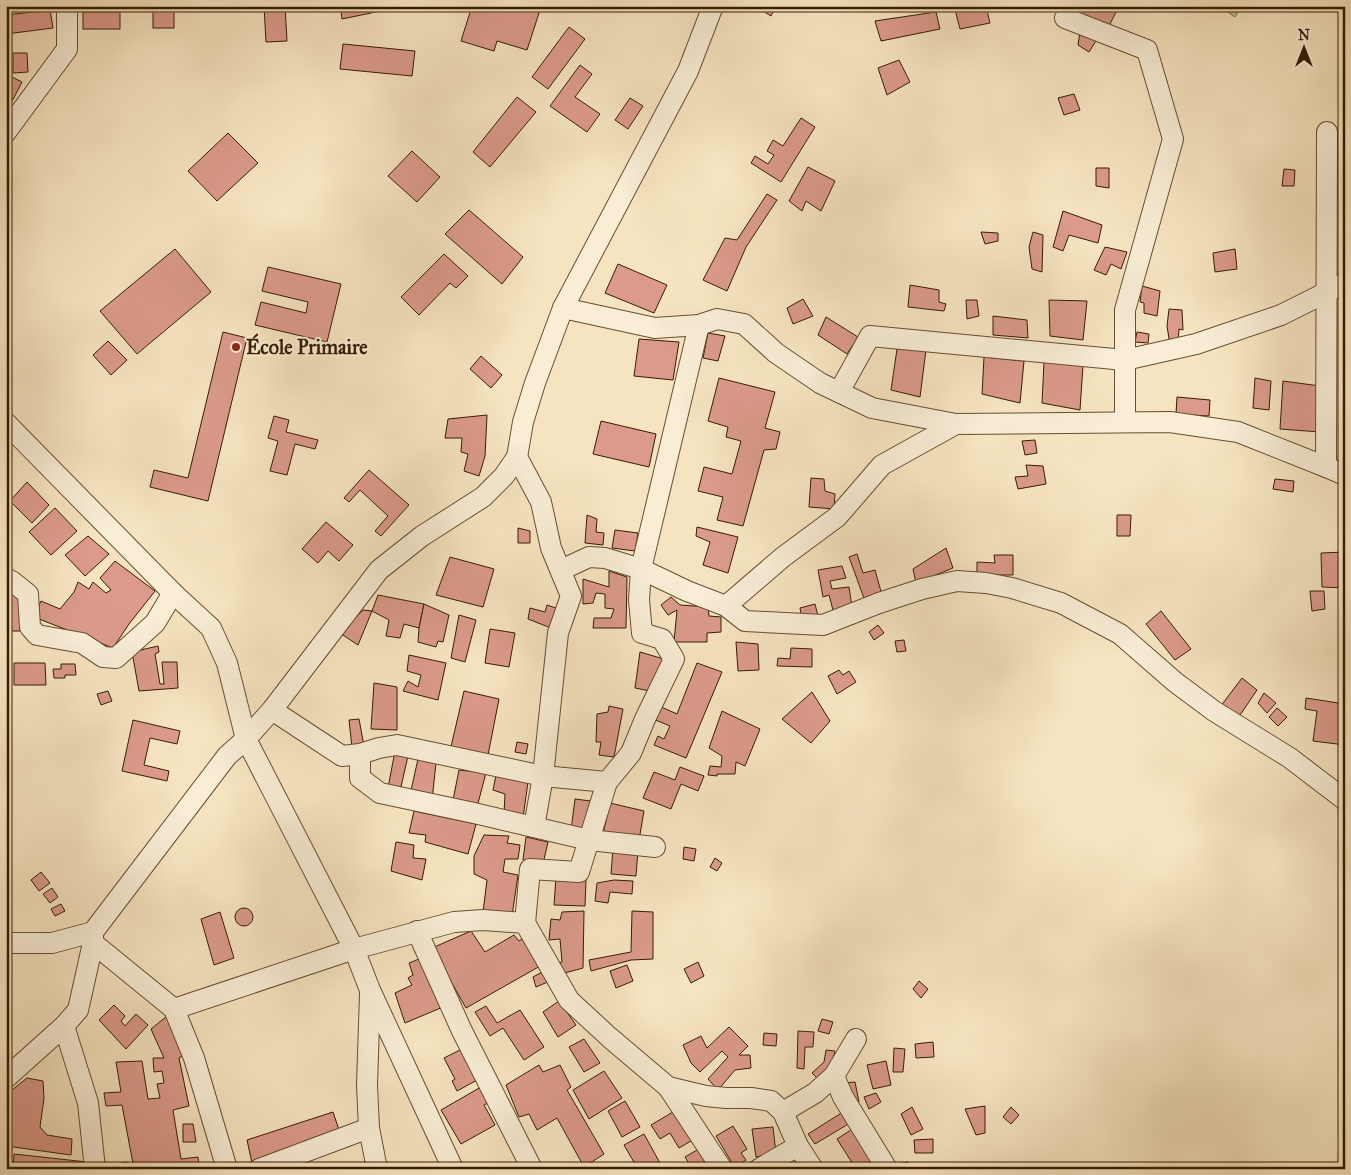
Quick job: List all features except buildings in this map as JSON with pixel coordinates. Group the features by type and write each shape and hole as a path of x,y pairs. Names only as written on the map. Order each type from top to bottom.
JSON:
{"street":[{"path":"6,132 67,49 67,6"},
{"path":"6,1078 64,1026 78,1010 93,938 227,756 246,739 272,710 379,570 422,536 483,497 504,476 517,457 523,422 535,382 563,308 688,71 712,6"},
{"path":"1065,18 1147,50 1173,139 1124,310 1126,422"},
{"path":"1326,466 1327,132"},
{"path":"839,392 870,336 1125,360 1196,344 1281,315 1345,283"},
{"path":"563,308 655,328 699,325 717,319 744,324 776,353 820,382 872,408 956,424 1170,422 1238,432 1345,475"},
{"path":"699,325 641,569 639,600 642,633 662,639 674,659 631,753 607,782 580,872 530,869 525,923 569,1000 668,1087 722,1169"},
{"path":"6,423 173,594 211,628 227,663 246,739 354,949 370,990 453,1169"},
{"path":"726,606 783,557 836,517 882,465 956,424"},
{"path":"517,457 541,502 551,548 572,596 558,633 543,776 534,827"},
{"path":"560,570 589,556 605,558 641,569 687,592 726,606 745,621 823,625 879,603 922,589 957,581 986,583 1012,588 1061,603 1120,634 1175,682 1214,711 1290,758 1345,800"},
{"path":"6,578 28,594 30,627 37,635 82,643 103,657 116,658 156,623 173,594"},
{"path":"272,710 342,756 360,754 397,745 543,776 607,782"},
{"path":"360,754 360,778 380,793 589,840 655,848"},
{"path":"174,1009 354,949 416,931 464,921 483,920 525,923"},
{"path":"416,931 462,1031 532,1169"},
{"path":"6,943 52,943 93,938 174,1009 194,1058 227,1169"},
{"path":"370,990 367,1085 369,1128 377,1169"},
{"path":"64,1026 88,1103 95,1169"},
{"path":"783,1112 815,1093 834,1076 856,1039"},
{"path":"834,1076 842,1097 887,1169"},
{"path":"668,1087 706,1096 751,1098 770,1101 783,1112 798,1146 813,1169"},
{"path":"259,1169 369,1128"},
{"path":"759,1169 798,1146"}],"green space":[{"path":"1219,6 1241,6 1235,17"}],"place":[{"name":"École Primaire","path":"236,347"}]}
